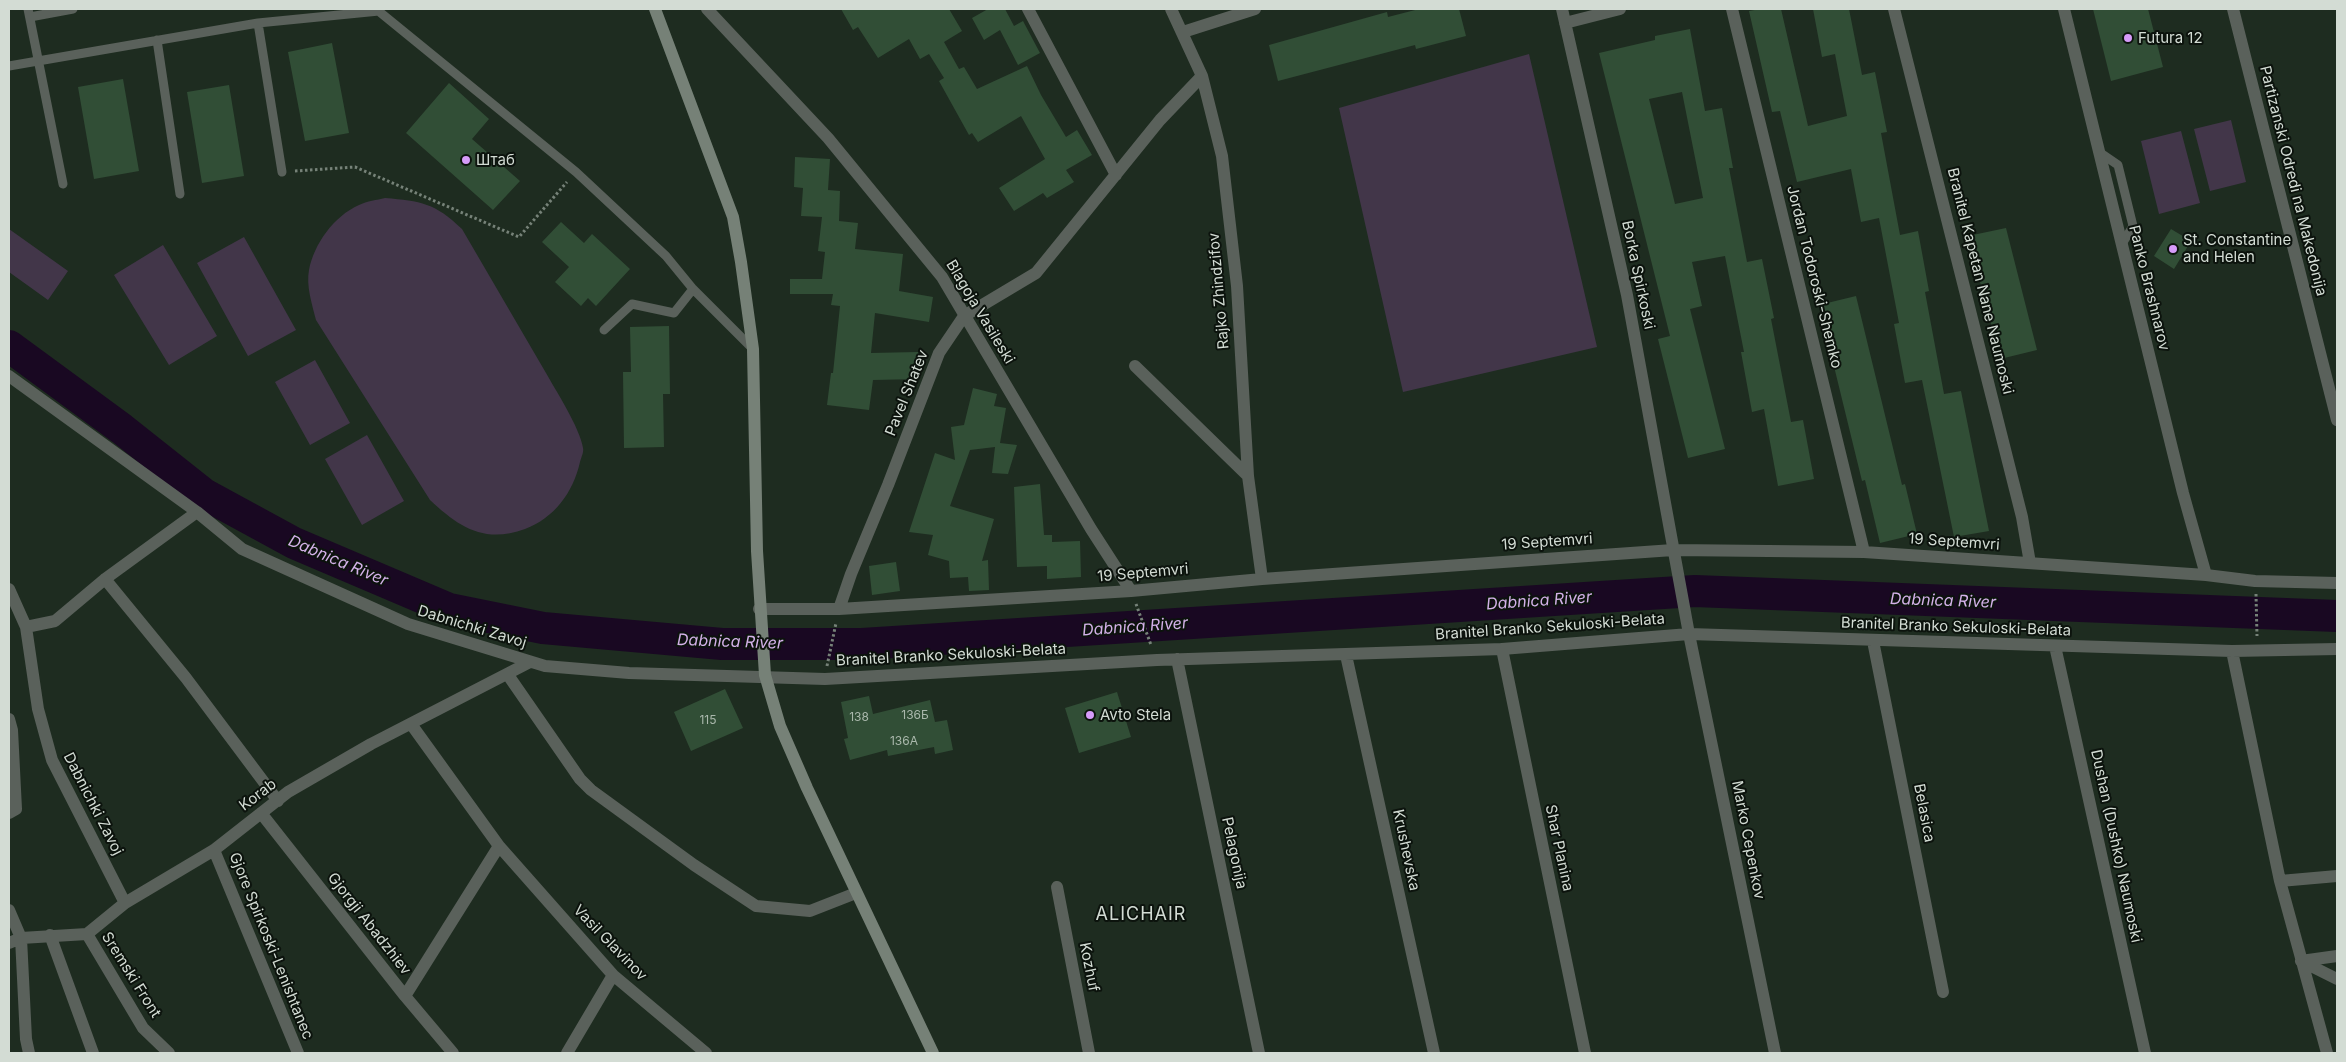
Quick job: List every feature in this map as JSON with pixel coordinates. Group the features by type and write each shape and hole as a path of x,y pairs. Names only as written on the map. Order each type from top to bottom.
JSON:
{"main road":[{"path":"656,9 733,217 754,349 759,609 765,675 780,726 856,892 933,1053"}],"street":[{"name":"Blagoja Vasileski","path":"707,9 828,138 942,277 1091,529 1131,591"},
{"path":"1028,9 1116,175"},
{"name":"Rajko Zhindzifov","path":"1171,9 1202,76 1222,156 1237,286 1248,476 1262,579"},
{"name":"Borka Spirkoski","path":"1562,9 1626,294 1689,634"},
{"path":"1566,23 1620,9"},
{"name":"Jordan Todoroski-Shemko","path":"1732,9 1864,552"},
{"name":"Branitel Kapetan Nane Naumoski","path":"1894,9 2022,516 2030,563"},
{"name":"Panko Brashnarov","path":"2064,9 2098,152 2206,575"},
{"name":"Partizanski Odredi na Makedonija","path":"2233,9 2337,420"},
{"path":"1182,32 1247,10"},
{"name":"Pavel Shatev","path":"839,609 851,574 939,353 964,316 1036,273 1160,120 1202,76"},
{"path":"1135,366 1248,476"},
{"name":"Dabnichki Zavoj","path":"9,376 197,512 242,549 408,624 545,666 629,673 765,675"},
{"path":"26,627 54,621 105,579 197,512"},
{"name":"19 Septemvri","path":"759,609 839,609 1131,591 1262,579 1673,550 1864,552 2206,575 2255,581 2337,583"},
{"path":"105,579 186,678 278,800"},
{"name":"Dabnichki Zavoj","path":"9,589 26,627 38,709 52,760 125,903"},
{"name":"Branitel Branko Sekuloski-Belata","path":"765,675 825,679 1176,659 1346,655 1502,648 1689,634 2232,652 2337,649"},
{"name":"Marko Cepenkov","path":"1689,634 1775,1053"},
{"name":"Belasica","path":"1873,641 1943,992"},
{"name":"Dushan (Dushko) Naumoski","path":"2055,646 2145,1053"},
{"name":"Shar Planina","path":"1502,648 1585,1053"},
{"path":"2232,652 2280,881 2327,1053"},
{"name":"Krushevska","path":"1346,655 1434,1053"},
{"name":"Pelagonija","path":"1176,659 1259,1053"},
{"name":"Korab","path":"87,934 125,903 214,850 288,792 411,724 530,662"},
{"path":"508,675 580,779 591,790 694,865 756,906 810,911 856,892"},
{"path":"9,719 12,730 16,809 9,813"},
{"name":"Vasil Glavinov","path":"411,724 499,846 613,975 706,1053"},
{"name":"Gjorgji Abadzhiev","path":"261,813 452,1053"},
{"path":"405,996 499,846"},
{"name":"Gjore Spirkoski-Lenishtanec","path":"214,850 298,1053"},
{"path":"2280,881 2337,876"},
{"name":"Kozhuf","path":"1057,887 1089,1053"},
{"path":"9,910 15,940 26,1039 30,1053"},
{"path":"15,940 50,935 87,934"},
{"name":"Sremski Front","path":"87,934 143,1028 169,1053"},
{"path":"50,935 92,1053"},
{"path":"2301,962 2337,956"},
{"path":"2301,962 2337,979"},
{"path":"567,1053 613,975"}],"lane":[{"path":"63,184 29,13 73,9"},
{"path":"9,66 258,23 377,10 576,172 666,256 693,289 754,349"},
{"path":"258,23 282,172"},
{"path":"157,40 180,194"},
{"path":"604,330 632,304 674,313 693,289"}],"path":[{"path":"282,172 354,167 519,237 576,172"},
{"path":"2255,581 2258,651"},
{"path":"1131,591 1157,660"},
{"path":"825,679 839,609"}],"shaded area":[{"path":"1529,54 1597,347 1403,392 1339,108"},
{"path":"2231,120 2246,182 2210,191 2194,129"},
{"path":"2181,131 2200,203 2159,214 2141,141"},
{"path":"385,198 408,200 427,205 444,214 462,229 573,420 583,451 573,484 561,503 553,511 545,518 525,529 497,535 485,534 462,525 430,500 316,320 308,276 315,250 320,241 341,216 350,210 365,202"},
{"path":"9,229 68,271 48,300 9,272"},
{"path":"244,237 296,330 248,356 197,263"},
{"path":"163,245 217,336 169,365 114,275"},
{"path":"315,360 350,423 310,445 275,382"},
{"path":"367,435 404,501 362,525 325,459"}],"building":[{"path":"841,9 949,9 962,31 944,42 959,69 964,67 977,89 1027,66 1041,95 1066,137 1077,130 1092,155 1066,170 1074,182 1047,198 1043,193 1014,211 999,188 1045,159 1021,116 978,142 972,133 969,135 939,81 944,78 929,54 920,59 909,39 878,58 858,27 853,30"},
{"path":"988,9 1005,9 1014,26 1023,21 1040,53 1018,65 1000,30 984,40 972,18"},
{"path":"1419,9 1459,9 1466,36 1416,49 1415,45 1278,81 1269,45 1387,12 1388,17"},
{"path":"1781,9 1808,126 1847,116 1835,54 1822,57 1813,9 1849,9 1862,75 1875,72 1887,132 1881,133 1900,235 1918,231 1929,291 1925,292 1944,394 1961,391 1989,531 1954,537 1922,380 1905,383 1894,324 1899,323 1879,218 1861,222 1851,169 1797,182 1780,111 1772,112 1749,11"},
{"name":"Futura 12","path":"2093,9 2148,9 2163,67 2111,81"},
{"path":"1690,29 1705,111 1722,108 1733,168 1729,168 1747,262 1762,259 1774,318 1771,319 1791,422 1803,420 1814,479 1778,486 1764,409 1752,412 1741,352 1744,352 1725,256 1692,262 1702,306 1690,309 1725,449 1688,458 1658,339 1670,336 1599,53 1655,40 1655,36","holes":["1682,92 1703,198 1675,204 1649,99"]},
{"path":"332,43 349,133 305,141 288,52"},
{"path":"123,79 139,171 94,179 78,87"},
{"name":"Штаб","path":"449,83 489,119 472,139 520,181 493,210 406,133"},
{"path":"229,85 244,176 202,183 187,92"},
{"path":"795,157 830,159 828,190 840,191 839,221 858,223 855,249 903,254 899,291 933,297 929,322 875,313 871,353 918,352 919,379 873,380 869,410 827,405 831,373 833,373 840,306 831,305 833,294 790,294 790,279 822,279 825,252 818,251 822,217 801,216 803,188 794,187"},
{"path":"561,222 584,243 592,234 630,269 596,306 588,298 581,306 555,282 569,267 542,242"},
{"path":"2006,228 2037,350 2000,359 1968,236"},
{"name":"St. Constantine and Helen","path":"2171,229 2191,241 2174,269 2154,256"},
{"path":"1856,296 1902,485 1905,484 1917,534 1880,543 1865,480 1862,481 1819,305"},
{"path":"669,326 670,394 663,394 664,447 624,448 623,372 631,372 630,327"},
{"path":"973,388 997,394 994,406 1006,408 1000,443 1017,445 1008,474 992,473 995,447 970,450 950,506 994,519 982,561 988,560 989,590 969,591 968,577 950,578 949,561 928,555 933,535 909,532 935,453 955,460 951,427 964,425"},
{"path":"1040,484 1044,535 1052,535 1052,542 1080,541 1081,577 1047,579 1047,566 1017,567 1014,487"},
{"path":"896,562 900,591 872,595 869,566"},
{"path":"725,689 743,728 691,751 674,712"},
{"path":"1117,692 1131,737 1079,753 1065,708"},
{"path":"869,696 873,714 930,700 935,722 947,720 953,750 935,754 934,747 888,756 887,750 850,760 844,739 848,738 841,702"}],"waterway":[{"name":"Dabnica River","path":"9,346 122,429 204,494 294,543 449,609 543,628 722,644 862,644 1695,591 2337,616"}],"place":[{"name":"Futura 12","path":"2128,38"},
{"name":"Штаб","path":"466,160"},
{"name":"St. Constantine and Helen","path":"2173,249"},
{"name":"Avto Stela","path":"1090,715"}],"district":[{"name":"ALICHAIR","path":"1141,915"}]}
